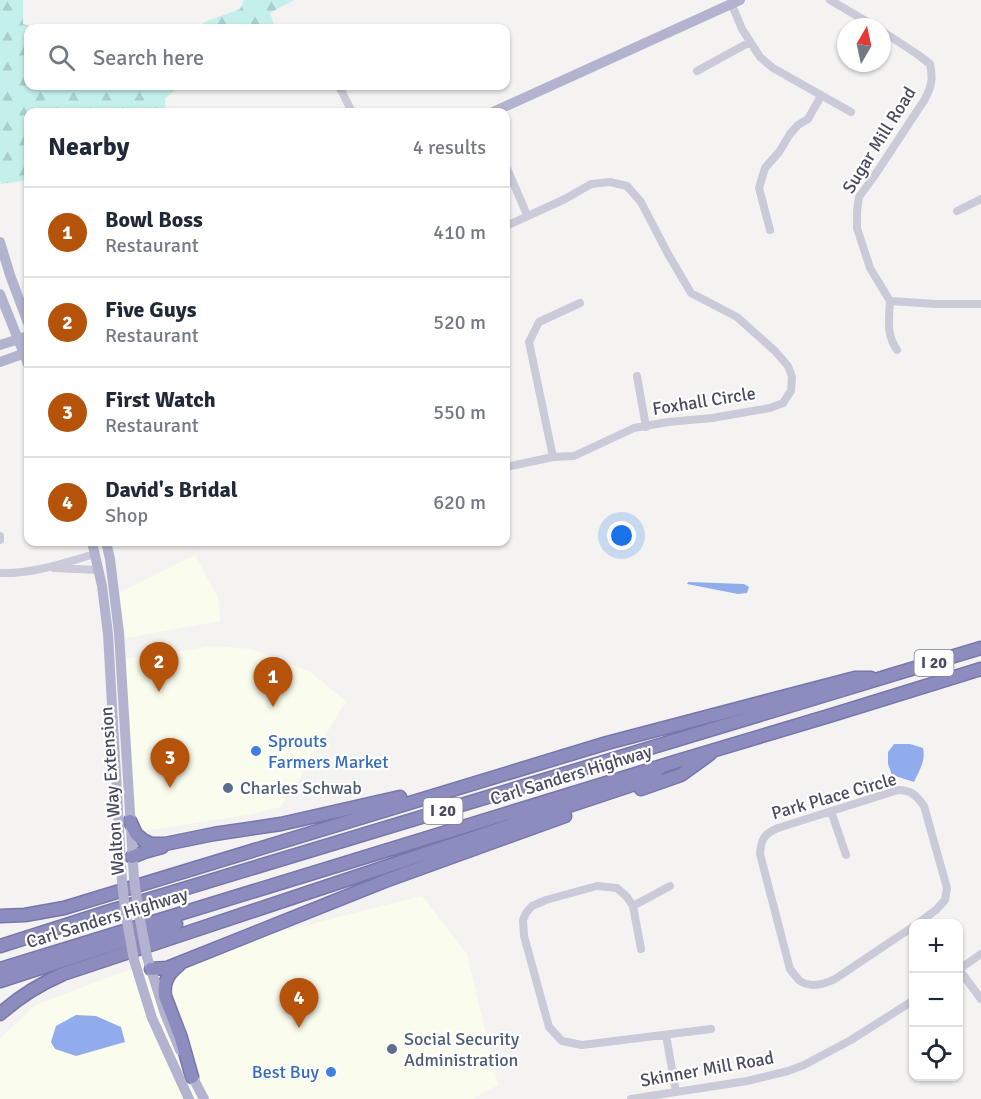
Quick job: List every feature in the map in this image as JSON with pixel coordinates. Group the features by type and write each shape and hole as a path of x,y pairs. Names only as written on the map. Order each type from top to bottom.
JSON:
{"highway":[{"name":"Carl Sanders Highway","path":"0,946 981,648"},
{"name":"Carl Sanders Highway","path":"0,969 981,669"},
{"path":"0,916 25,915 64,908 608,743 832,683 855,678 886,677"},
{"path":"149,963 167,968 182,963 385,881 681,775 719,749"},
{"path":"0,1014 29,992 63,974 647,780 663,765"},
{"path":"132,857 153,849 281,824 436,788 456,788"},
{"path":"130,821 136,834 151,844 165,844 233,832"},
{"path":"0,981 226,907 266,888"},
{"path":"182,963 166,978 164,990 192,1077"}],"main road":[{"path":"502,108 736,2"},
{"path":"0,242 24,312"},
{"path":"0,294 23,338 0,345"},
{"path":"0,362 24,358"},
{"name":"Walton Way Extension","path":"93,546 102,586 109,656 120,864 125,910 135,962 152,1018 189,1099"},
{"name":"Walton Way Extension","path":"107,546 114,584 121,656 132,857 138,909 149,963 165,1014 204,1099"},
{"path":"109,656 121,656"},
{"path":"120,864 132,857"},
{"path":"135,962 149,963"}],"street":[{"path":"830,0 861,18"},
{"path":"736,2 742,29 760,57 773,68 851,112"},
{"name":"Sugar Mill Road","path":"890,301 870,268 857,228 859,197 925,99 933,78 930,64 891,37"},
{"path":"697,70 750,42"},
{"path":"341,90 350,108"},
{"path":"770,230 759,189 765,168 779,152 790,134 808,119 821,96"},
{"path":"510,176 526,215"},
{"name":"Foxhall Circle","path":"510,223 565,199 591,184 610,182 627,186 641,202 691,293 737,317 775,351 788,366 792,377 791,391 783,403 770,408 634,429 574,456 553,457 510,466"},
{"path":"957,211 981,199"},
{"path":"897,350 891,341 889,329 890,301 981,304"},
{"path":"553,457 529,342 539,322 580,303"},
{"path":"637,376 646,427"},
{"path":"0,573 48,568 95,554"},
{"path":"48,568 98,570"},
{"name":"Park Place Circle","path":"909,931 836,979 826,983 812,984 801,981 790,969 760,854 761,842 768,832 778,828 897,790 908,790 924,806 947,888 945,900 926,919"},
{"path":"831,812 846,855"},
{"path":"641,949 633,906 617,888 597,886 546,900 532,906 523,920 524,936 549,1026 562,1041 582,1045 711,1029"},
{"path":"633,906 670,886"},
{"path":"963,966 981,954"},
{"path":"962,973 981,999"},
{"name":"Skinner Mill Road","path":"631,1099 747,1081 788,1071 851,1040 909,1003"},
{"path":"666,1035 676,1092"}],"shaded area":[{"path":"195,555 218,598 220,621 126,638 119,593"},
{"path":"215,646 251,649 277,658 310,672 346,701 280,807 252,814 138,832 133,824 125,659"},
{"path":"422,896 467,954 498,1085 472,1099 0,1099 0,1038 36,1005 120,973"}],"green space":[{"path":"0,0 23,0 24,90 175,90 165,99 166,108 24,108 24,181 1,184"},
{"path":"244,0 294,0 270,13 274,24 202,24 240,9"}],"water":[{"path":"688,582 744,584 749,587 747,593 738,594 687,584"},
{"path":"894,744 910,744 923,748 923,762 914,782 892,775 888,764 888,752"},
{"path":"76,1015 96,1016 121,1027 125,1042 76,1056 55,1049 51,1042 56,1026"}],"place":[{"name":"Five Guys","path":"159,692"},
{"name":"Bowl Boss","path":"273,707"},
{"name":"Sprouts Farmers Market","path":"256,751"},
{"name":"First Watch","path":"170,788"},
{"name":"Charles Schwab","path":"228,788"},
{"name":"David's Bridal","path":"299,1028"},
{"name":"Social Security Administration","path":"392,1049"},
{"name":"Best Buy","path":"331,1072"}]}
